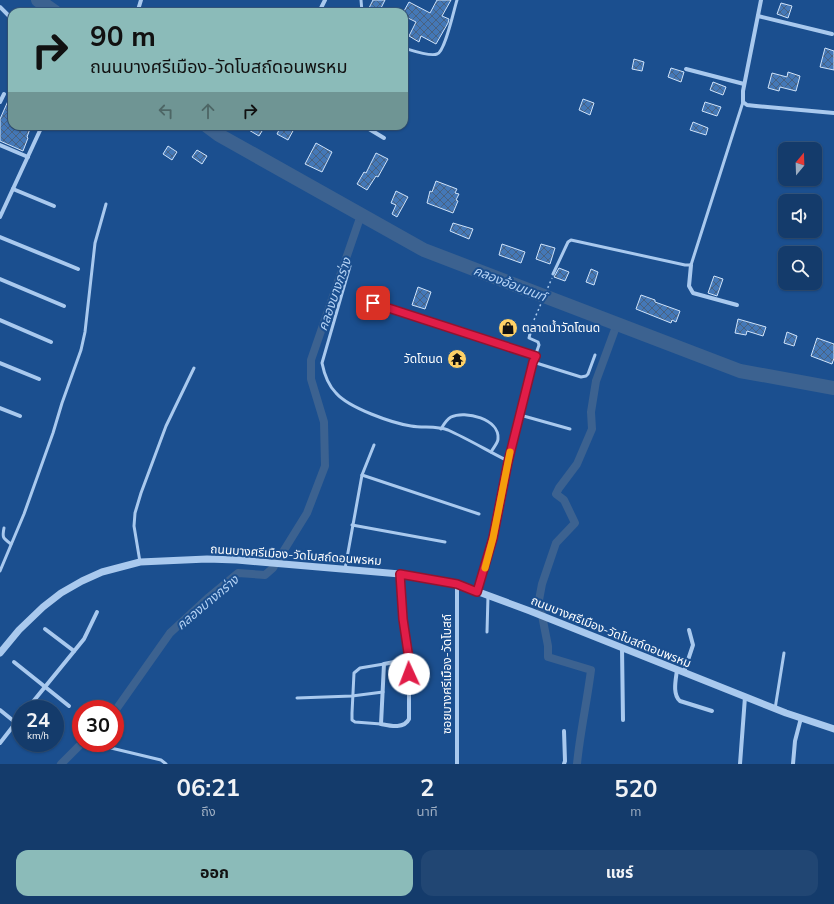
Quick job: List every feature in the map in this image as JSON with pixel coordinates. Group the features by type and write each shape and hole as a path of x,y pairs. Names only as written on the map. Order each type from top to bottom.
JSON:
{"street":[{"path":"761,0 744,84 743,102 748,105 834,113"},
{"path":"0,7 8,15"},
{"path":"758,16 832,34"},
{"path":"686,69 744,84"},
{"path":"0,102 4,94"},
{"path":"0,217 40,130"},
{"path":"371,130 384,138"},
{"path":"0,145 28,157"},
{"path":"13,189 54,206"},
{"path":"0,201 6,204"},
{"path":"0,237 78,269"},
{"path":"691,265 689,286 693,293 737,305"},
{"path":"0,279 64,306"},
{"path":"0,320 51,342"},
{"path":"0,363 39,379"},
{"path":"0,408 20,416"},
{"name":"ถนนบางศรีเมือง-วัดโบสถ์ดอนพรหม","path":"0,653 19,630 43,607 61,593 102,572 140,562 207,559 265,562 400,574 457,584 530,611 745,697 834,729"},
{"path":"400,574 403,619 409,659 409,719 407,723 397,726 381,724 384,664 409,659"},
{"name":"ซอยบางศรีเมือง-วัดโบสถ์","path":"457,584 457,764"},
{"path":"34,700 74,651 86,634 97,612"},
{"path":"45,629 74,651"},
{"path":"689,630 693,645 680,671 675,694 680,701 712,711"},
{"path":"622,648 623,720"},
{"path":"14,662 69,706"},
{"path":"740,764 745,697"},
{"path":"0,710 12,720"},
{"path":"793,764 795,741 801,718"},
{"path":"0,743 12,728"},
{"path":"564,731 564,764"}],"lane":[{"path":"408,49 437,55 444,45 457,0"},
{"path":"553,274 568,242 571,240 685,266 691,265 743,102"},
{"path":"0,571 53,433 81,350 85,332 94,243 106,204"},
{"path":"350,266 323,357 323,367 335,392 354,406 394,422 424,428 447,430 508,462"},
{"path":"373,303 536,356"},
{"path":"477,592 493,538 508,462 539,343 529,338 532,325"},
{"path":"533,362 581,377 588,374 595,355"},
{"path":"140,562 134,526 135,513 141,492 166,426 194,368"},
{"path":"441,429 446,420 452,416 460,414 474,416 488,421 494,425 497,430 498,439 491,452"},
{"path":"520,415 570,429"},
{"path":"345,570 362,475 374,445"},
{"path":"362,475 479,514"},
{"path":"352,525 445,542"},
{"path":"4,528 2,536 11,544"},
{"path":"487,632 488,596"},
{"path":"775,708 784,653"},
{"path":"381,724 357,722 352,720 352,696 353,678 357,670 360,668 384,664"},
{"path":"297,698 352,696 383,692"},
{"path":"124,751 161,760 166,764"}],"path":[{"path":"532,325 553,274"}],"building":[{"path":"373,0 385,0 381,8 369,8"},
{"path":"437,0 451,0 442,16 449,19 448,23 436,44 421,36 419,42 409,36 416,22 408,18 408,8 406,8 409,2 430,13"},
{"path":"781,3 792,6 788,18 777,14"},
{"path":"825,48 834,51 834,70 820,67"},
{"path":"634,59 644,62 642,71 632,69"},
{"path":"671,68 684,72 681,82 668,77"},
{"path":"788,72 800,76 796,91 780,87 779,91 768,88 772,73 787,77"},
{"path":"713,82 726,87 723,95 710,90"},
{"path":"583,99 594,103 590,115 579,110"},
{"path":"8,101 8,130 30,130 23,151 0,141 0,119"},
{"path":"705,102 721,107 717,116 702,111"},
{"path":"693,122 708,128 706,135 690,130"},
{"path":"249,130 263,130 259,136"},
{"path":"279,130 293,130 288,140 277,134"},
{"path":"316,143 332,152 322,172 305,164"},
{"path":"168,146 177,152 172,160 163,154"},
{"path":"197,150 207,156 202,164 192,157"},
{"path":"376,153 388,159 378,177 376,176 367,190 357,184 364,172 366,173"},
{"path":"436,181 457,189 455,193 459,194 456,200 458,201 453,213 427,203 430,191 432,192"},
{"path":"396,191 408,197 397,217 392,214 396,205 391,203"},
{"path":"453,223 473,229 469,239 450,231"},
{"path":"502,244 525,252 521,263 499,255"},
{"path":"541,244 555,248 550,264 536,259"},
{"path":"559,268 569,272 565,281 554,277"},
{"path":"591,269 598,272 594,285 586,282"},
{"path":"714,276 723,279 717,296 708,293"},
{"path":"418,287 431,292 425,309 412,305"},
{"path":"641,295 680,311 676,322 672,320 671,323 636,309"},
{"path":"738,319 766,327 763,336 747,331 746,335 735,333"},
{"path":"787,332 797,336 794,346 784,343"},
{"path":"817,338 834,344 834,358 832,364 811,356"}],"waterway":[{"name":"คลองอ้อมนนท์","path":"38,0 49,8"},
{"name":"คลองอ้อมนนท์","path":"212,130 424,250 740,371 834,388"},
{"name":"คลองบางกร่าง","path":"123,700 170,633 209,597 238,573 265,575 273,568 307,513 325,466 324,422 311,379 311,360 361,215"},
{"path":"577,764 591,670 548,657 548,646 539,600 542,584 556,543 575,523 564,500 556,494 577,464 592,429 591,412 596,381 617,324"},
{"name":"คลองบางกร่าง","path":"61,764 73,752"}],"slow traffic":[{"path":"485,568 493,538 510,452"}],"place":[{"name":"ตลาดน้ำวัดโตนด","path":"508,328"},
{"name":"วัดโตนด","path":"457,359"}],"route":[{"path":"373,303 536,356 533,362 508,462 493,538 477,592 457,584 400,574 403,619 409,659 409,674"}]}
